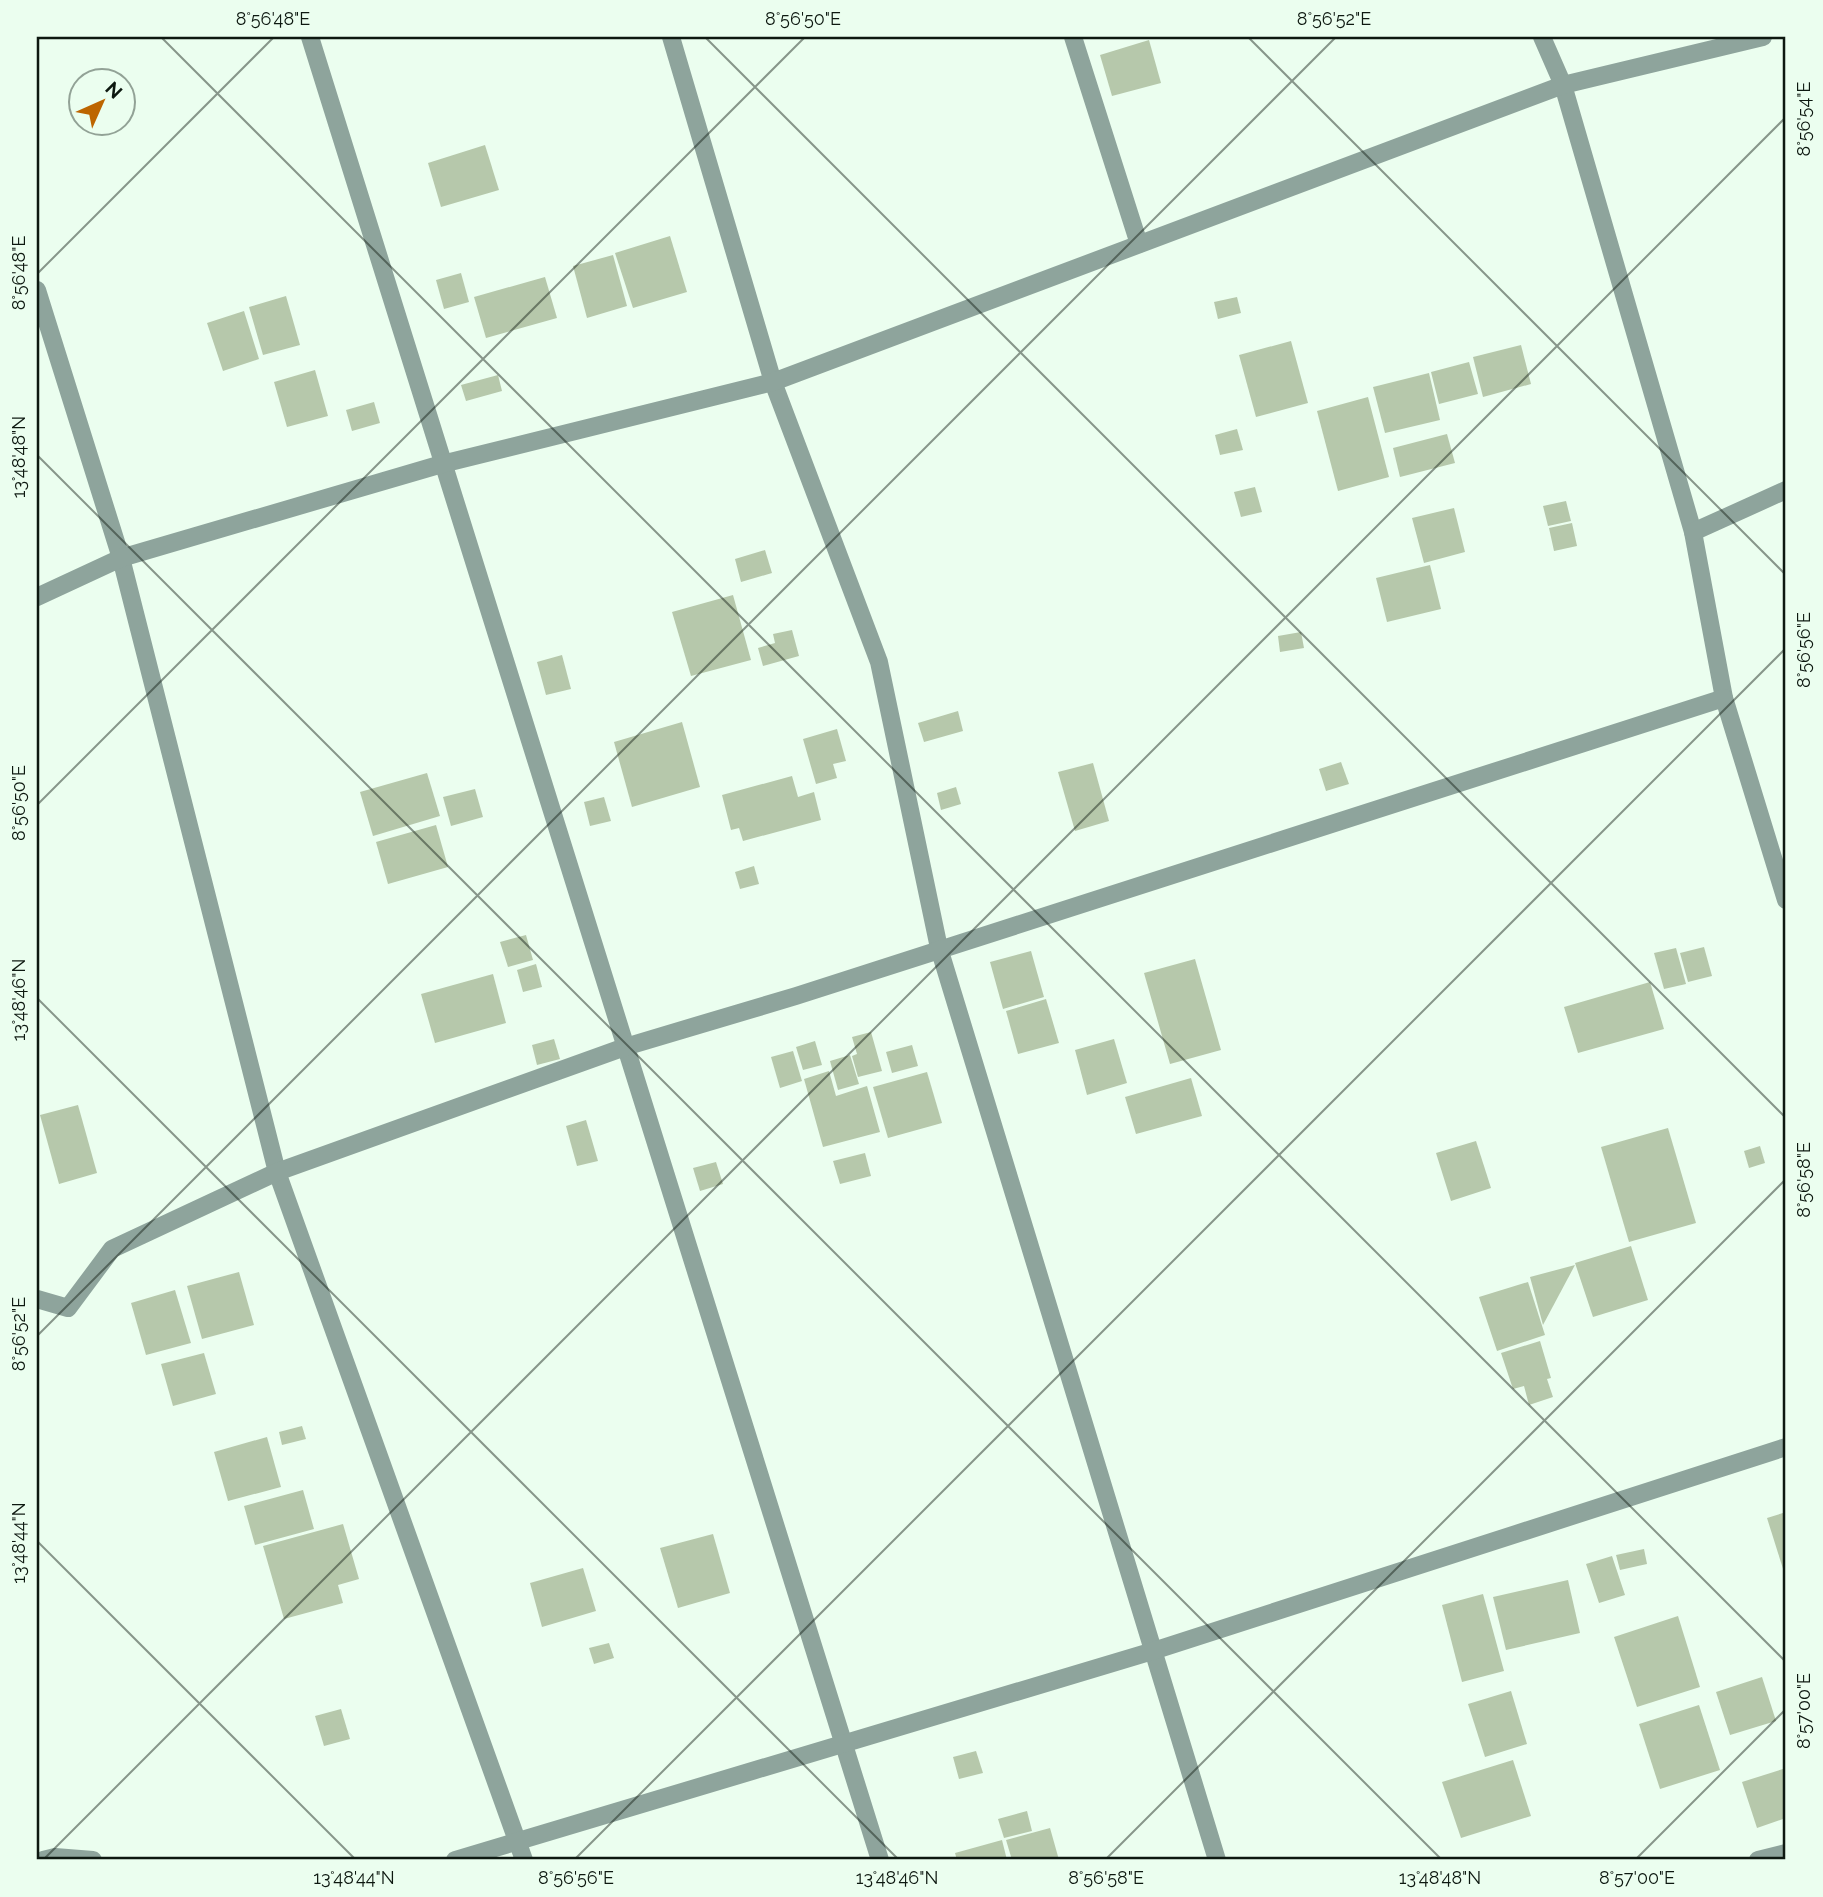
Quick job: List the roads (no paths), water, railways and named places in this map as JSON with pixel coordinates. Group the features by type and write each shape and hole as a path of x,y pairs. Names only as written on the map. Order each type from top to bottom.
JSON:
{"street":[{"path":"310,37 880,1860"},
{"path":"671,37 773,382 879,662 939,948 1217,1860"},
{"path":"1073,37 1139,244"},
{"path":"1542,37 1563,85 1693,532 1724,698 1786,900"},
{"path":"37,597 121,558 442,464 773,382 1563,85 1763,37"},
{"path":"37,290 121,558 277,1172 524,1860"},
{"path":"1693,532 1786,490"},
{"path":"37,1299 68,1308 113,1249 277,1172 625,1047 796,996 1724,698"},
{"path":"455,1860 1153,1651 1786,1447"},
{"path":"1758,1860 1786,1853"},
{"path":"43,1860 55,1857 93,1860"}]}
